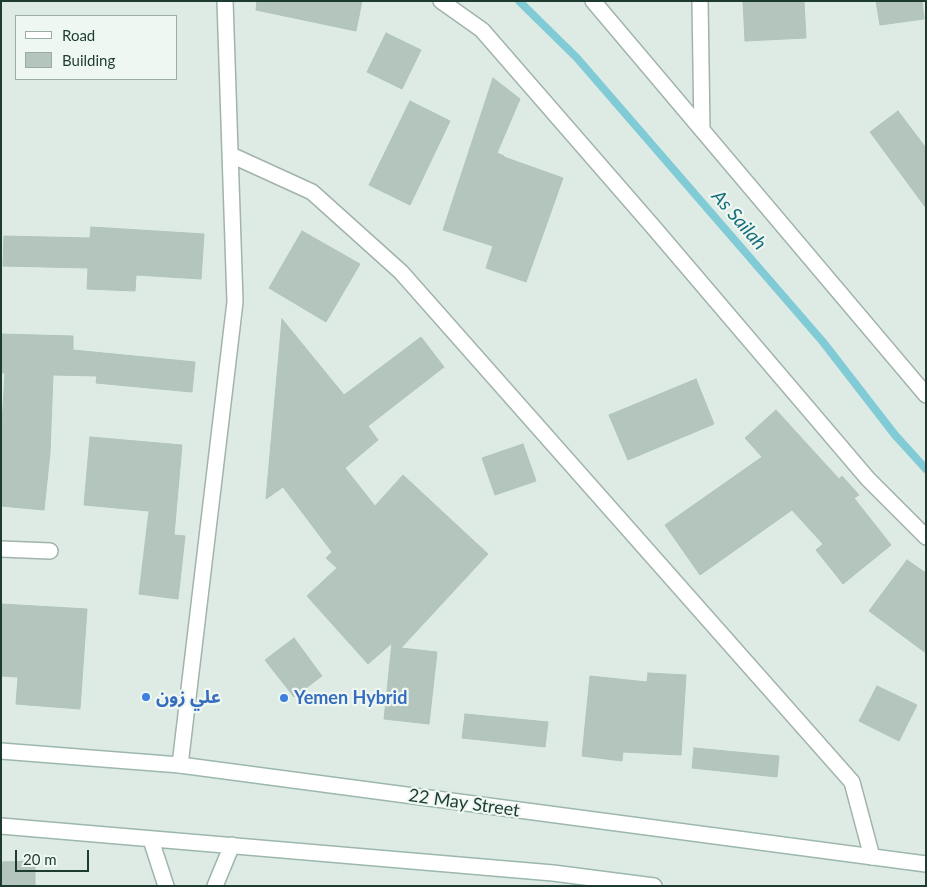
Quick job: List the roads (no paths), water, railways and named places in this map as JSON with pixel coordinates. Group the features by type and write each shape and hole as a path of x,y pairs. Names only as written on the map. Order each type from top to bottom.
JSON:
{"street":[{"path":"180,765 235,302 225,1"},
{"path":"441,1 482,30 868,479 926,537"},
{"path":"593,1 926,395"},
{"path":"700,1 702,130"},
{"path":"231,155 312,192 401,272 852,782 872,857"},
{"path":"1,549 50,551"},
{"name":"22 May Street","path":"1,751 180,765 926,864"},
{"path":"1,826 553,873 654,886"},
{"path":"151,840 166,886"},
{"path":"215,886 232,846"}],"waterway":[{"name":"As Sailah","path":"519,1 577,58 823,342 895,435 926,469"}],"place":[{"name":"علي زون","path":"146,697"},
{"name":"Yemen Hybrid","path":"284,698"}]}
